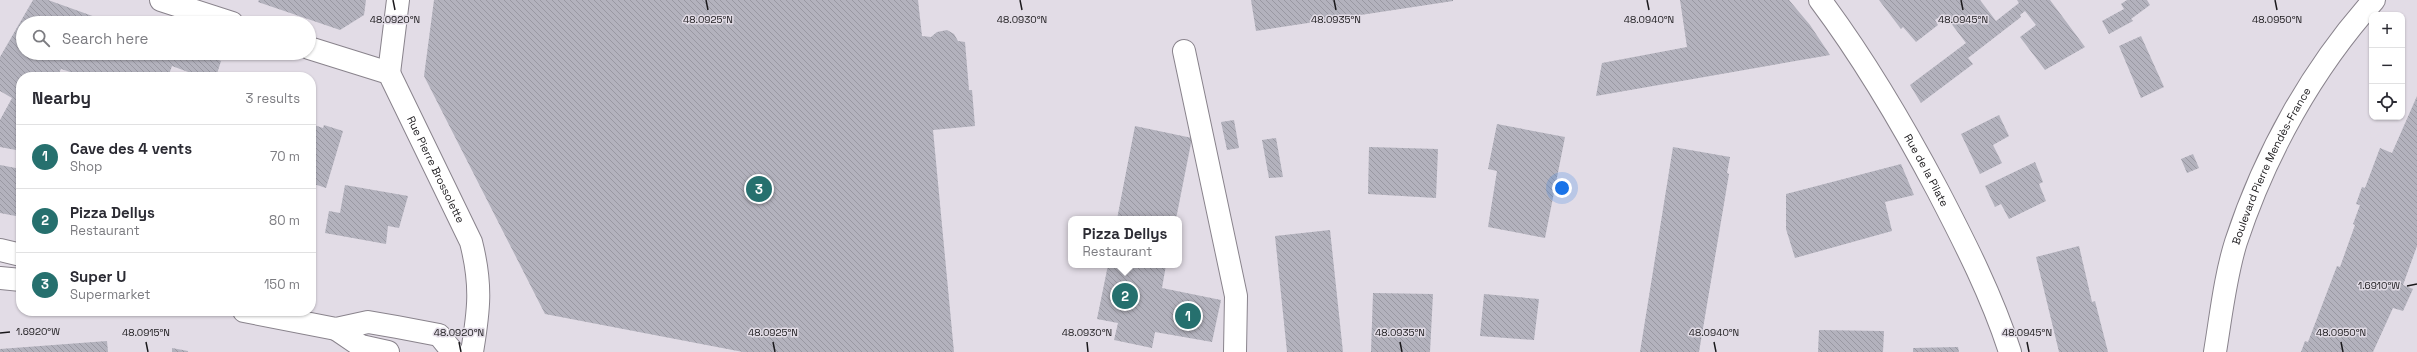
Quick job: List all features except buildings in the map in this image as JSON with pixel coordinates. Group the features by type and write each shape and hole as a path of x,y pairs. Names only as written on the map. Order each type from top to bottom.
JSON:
{"street":[{"path":"161,0 210,16"},
{"path":"316,50 390,73 398,0"},
{"name":"Rue de la Pilate","path":"1820,0 1845,34 1917,152 1954,221 1985,287 2010,352"},
{"name":"Boulevard Pierre Mendès-France","path":"2215,352 2236,243 2274,150 2329,56 2374,0"},
{"path":"1184,51 1236,296 1235,352"},
{"name":"Rue Pierre Brossolette","path":"390,73 471,242 477,266 480,294 458,352"},
{"path":"0,250 16,254"},
{"path":"0,278 16,280"},
{"path":"270,316 336,329 361,346 388,352"},
{"path":"336,329 368,322 397,327 439,336 458,352"}],"place":[{"name":"Super U","path":"759,189"},
{"name":"Pizza Dellys","path":"1125,296"},
{"name":"Cave des 4 vents","path":"1188,316"}]}
